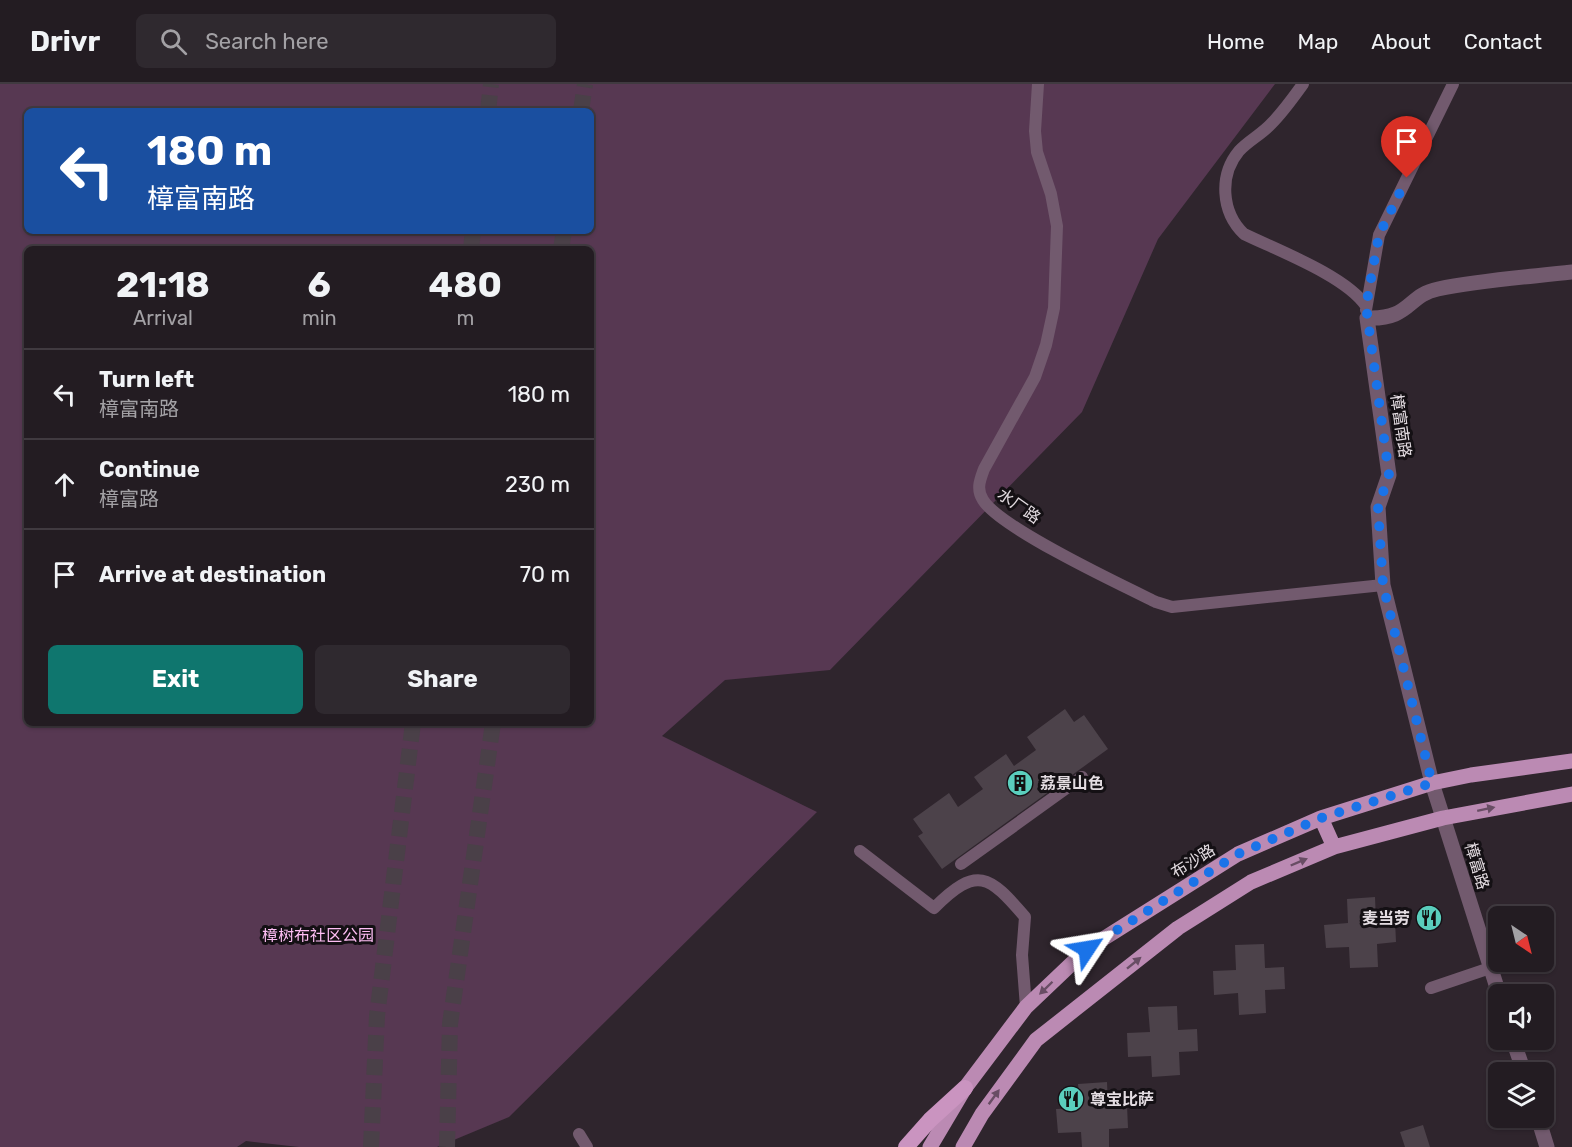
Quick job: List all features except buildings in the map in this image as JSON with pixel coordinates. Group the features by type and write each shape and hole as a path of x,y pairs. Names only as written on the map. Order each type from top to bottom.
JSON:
{"highway":[{"path":"906,1147 930,1120 965,1088"}],"main road":[{"name":"布沙路","path":"930,1147 965,1088 1026,1007 1087,949 1238,854 1321,818 1432,783 1473,774 1572,761"},
{"path":"963,1147 982,1114 1036,1040 1178,928 1251,882 1334,847 1443,818 1572,794"},
{"path":"1321,818 1334,847"}],"street":[{"name":"水厂路","path":"1038,84 1036,141 1057,226 1054,308 1046,345 1035,377 984,469 978,486 981,498 1004,519 1049,546 1156,602 1172,607 1383,585"},
{"path":"1303,84 1280,116 1241,149 1227,168 1228,212 1235,225 1244,234 1358,293 1366,312 1380,318 1400,314 1435,289 1572,272"},
{"path":"1366,312 1379,235 1453,84"},
{"name":"樟富南路","path":"1366,312 1389,475 1378,507 1383,585 1432,783"},
{"path":"961,864 1083,777"},
{"name":"樟富路","path":"1432,783 1488,962"},
{"path":"860,851 934,908 949,892 967,881 989,882 1001,889 1025,916 1022,955 1026,1007"},
{"path":"1431,988 1488,969"},
{"path":"1541,1128 1547,1147"},
{"path":"579,1134 587,1147"}],"green space":[{"name":"樟树布社区公园","path":"0,84 1275,84 1158,239 1082,412 830,670 725,680 662,736 817,812 509,1117 437,1147 299,1147 246,1141 237,1147 0,1147"}],"tunnel":[{"path":"488,108 491,84"},
{"path":"581,108 585,84"},
{"path":"471,246 473,234"},
{"path":"562,246 564,234"},
{"path":"371,1147 377,1016 413,726"},
{"path":"447,1147 450,1024 493,726"}],"place":[{"name":"荔景山色","path":"1020,783"},
{"name":"麦当劳","path":"1429,918"},
{"name":"尊宝比萨","path":"1071,1099"}],"route":[{"path":"1087,949 1238,854 1321,818 1432,783 1383,585 1378,507 1389,475 1366,306 1379,235 1407,178"}]}
